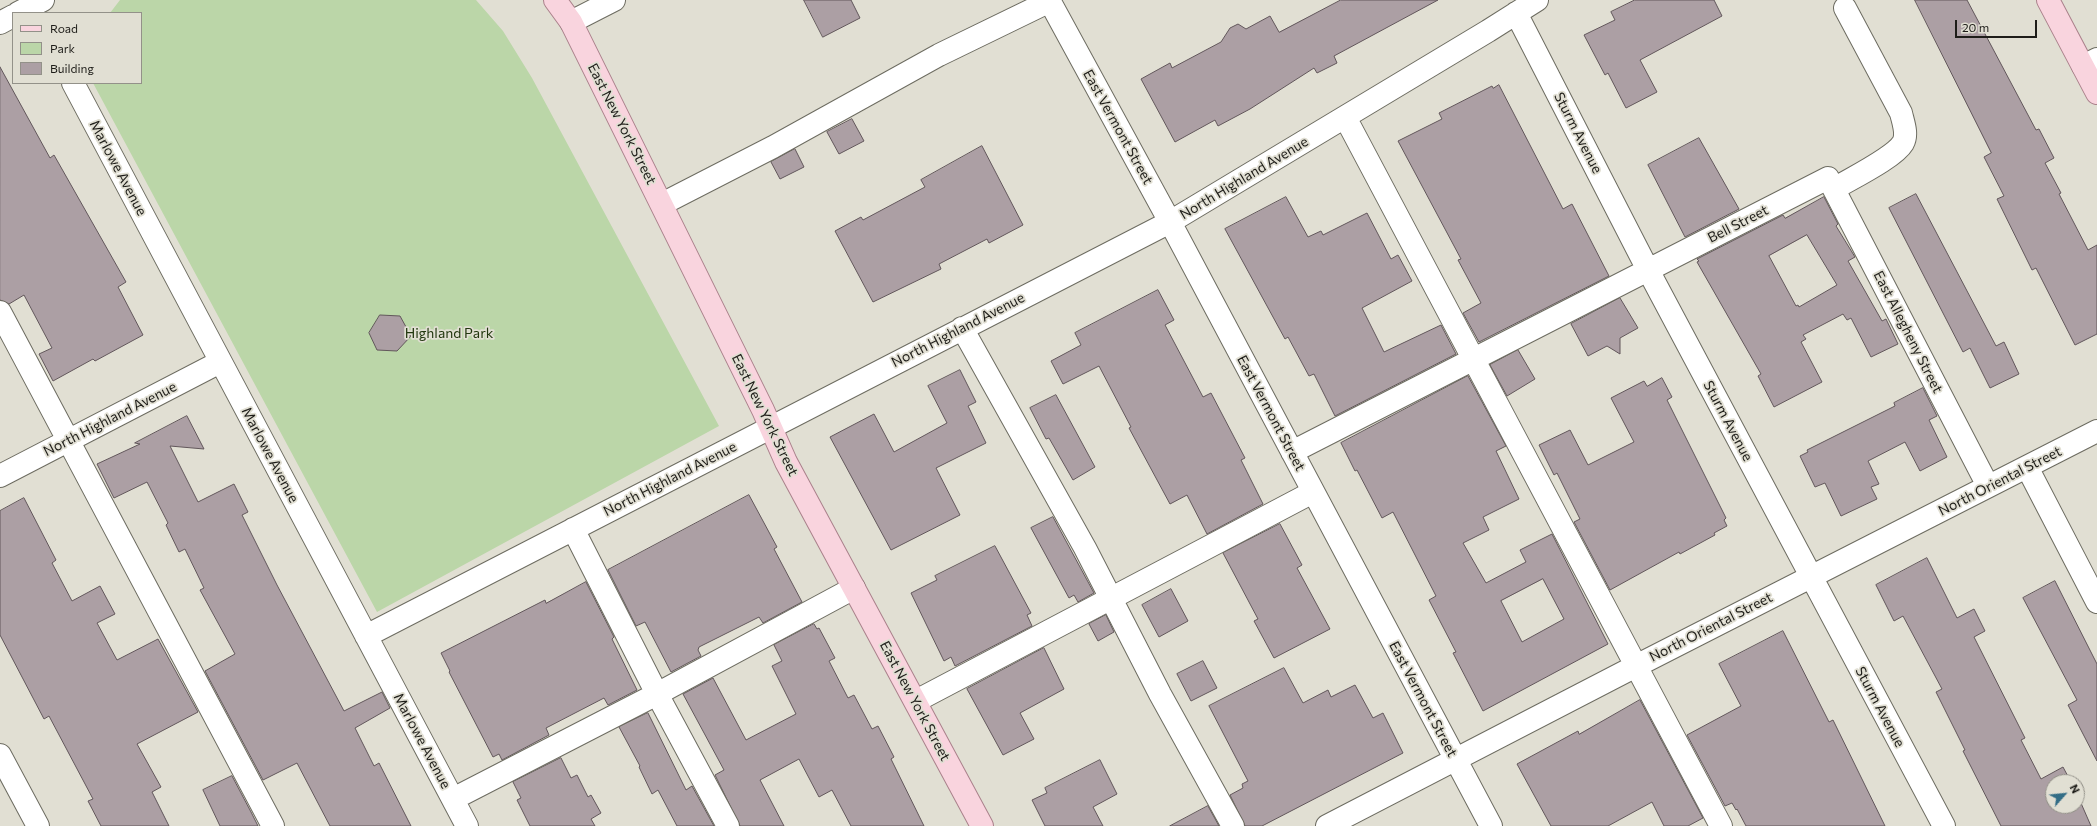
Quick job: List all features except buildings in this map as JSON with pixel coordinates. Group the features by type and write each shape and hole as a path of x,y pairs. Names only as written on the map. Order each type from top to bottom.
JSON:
{"main road":[{"name":"East New York Street","path":"555,0 571,22 763,410 769,427 982,826"},
{"path":"2048,0 2090,62 2097,93"}],"street":[{"path":"571,22 614,0"},
{"name":"North Highland Avenue","path":"366,636 769,427 1170,222 1537,0"},
{"path":"662,204 773,147 940,56 1050,1"},
{"name":"East Vermont Street","path":"1050,1 1170,222 1491,826"},
{"name":"Bell Street","path":"1292,452 1648,270 1892,154 1903,143 1906,132 1901,113 1845,8"},
{"name":"Sturm Avenue","path":"1516,13 1648,270 1810,577 1944,826"},
{"path":"0,23 12,17"},
{"name":"Marlowe Avenue","path":"74,84 468,826"},
{"path":"1345,117 1721,826"},
{"name":"East Allegheny Street","path":"1831,184 1988,486"},
{"path":"0,312 273,826"},
{"path":"962,328 1233,826"},
{"name":"North Highland Avenue","path":"0,476 220,362"},
{"name":"North Oriental Street","path":"1327,826 1636,666 2097,431"},
{"path":"2027,467 2097,602"},
{"path":"916,701 1111,600 1313,492"},
{"path":"573,529 657,694 728,826"},
{"path":"453,799 657,694 854,588"},
{"path":"0,756 38,826"}],"green space":[{"name":"Highland Park","path":"120,0 476,0 503,31 532,78 719,426 377,612 94,84 142,84 142,12 111,12"}]}
